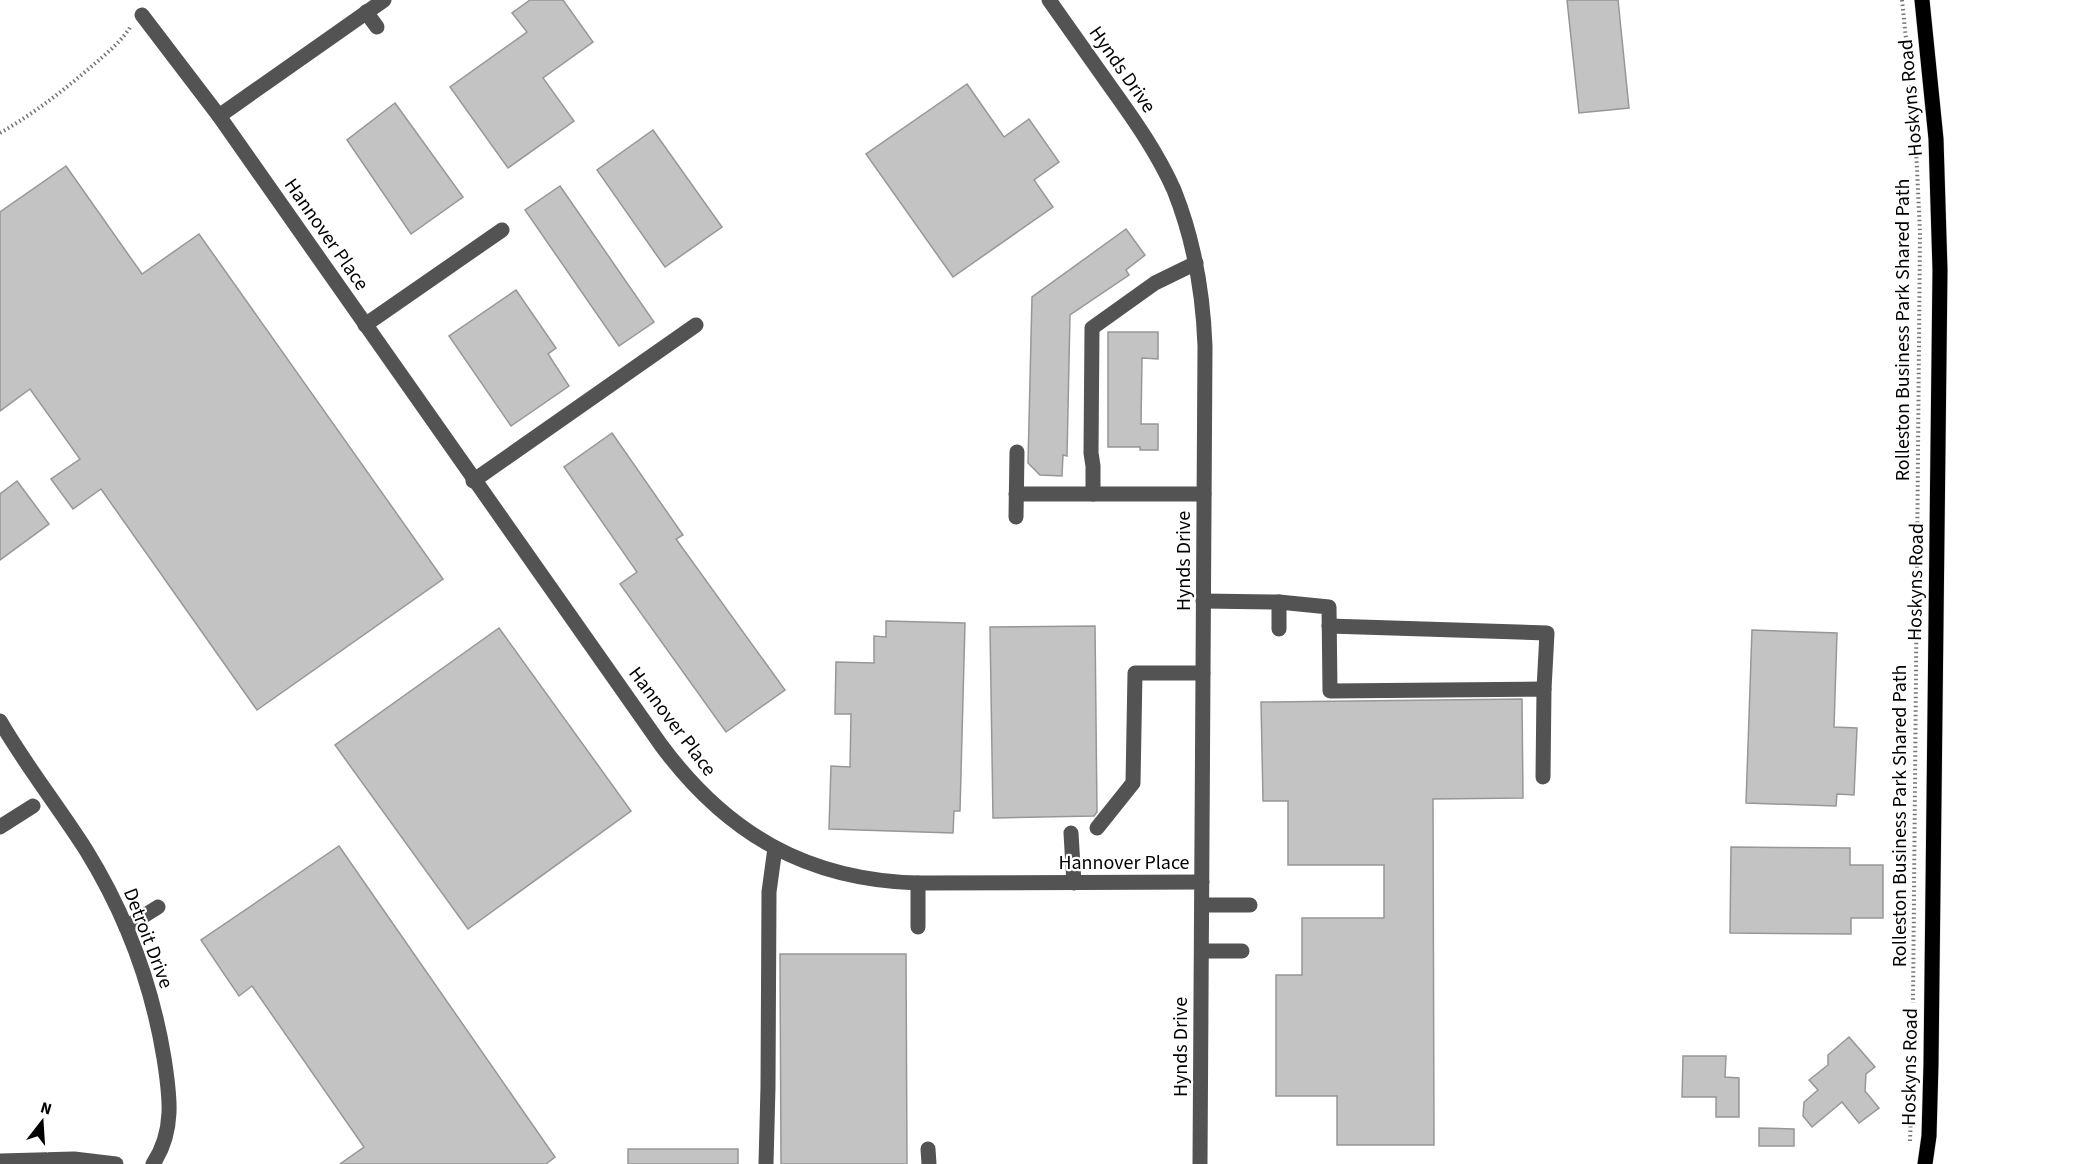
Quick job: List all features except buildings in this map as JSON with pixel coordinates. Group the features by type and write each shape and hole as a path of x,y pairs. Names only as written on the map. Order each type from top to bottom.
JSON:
{"main road":[{"name":"Hoskyns Road","path":"1923,0 1934,117 1940,270 1931,1064 1929,1136 1925,1164"}],"street":[{"path":"219,116 384,0"},
{"name":"Hynds Drive","path":"1049,0 1126,108 1159,159 1184,219 1196,263 1204,314 1200,1164"},
{"path":"366,12 377,27"},
{"name":"Hannover Place","path":"142,15 219,116 473,481 682,774 719,810 755,837 809,863 850,876 896,883 1202,882"},
{"path":"365,325 502,230"},
{"path":"1093,494 1092,328 1155,283 1196,263"},
{"path":"473,481 696,325"},
{"path":"1016,517 1017,452"},
{"path":"1016,494 1204,494"},
{"path":"1203,601 1329,607 1330,691 1544,689"},
{"path":"1279,603 1279,629"},
{"path":"1329,626 1546,633 1543,777"},
{"path":"1097,828 1133,783 1136,673 1203,674"},
{"name":"Detroit Drive","path":"0,721 16,749 101,875 126,927 154,1008 169,1090 170,1118 165,1143 153,1164"},
{"name":"Detroit Drive","path":"0,735 16,749"},
{"path":"0,827 33,806"},
{"path":"1071,833 1074,883"},
{"path":"766,1164 769,892 775,848"},
{"path":"918,883 918,927"},
{"path":"1202,905 1250,905"},
{"path":"126,927 158,907"},
{"path":"1202,951 1242,951"},
{"path":"0,1161 74,1159 116,1164"}],"path":[{"name":"Rolleston Business Park Shared Path","path":"1902,0 1915,126 1920,233 1913,1014"},
{"path":"0,134 38,109 80,76 124,37 133,23 142,15"},
{"path":"1909,1146 1911,1105"}]}
